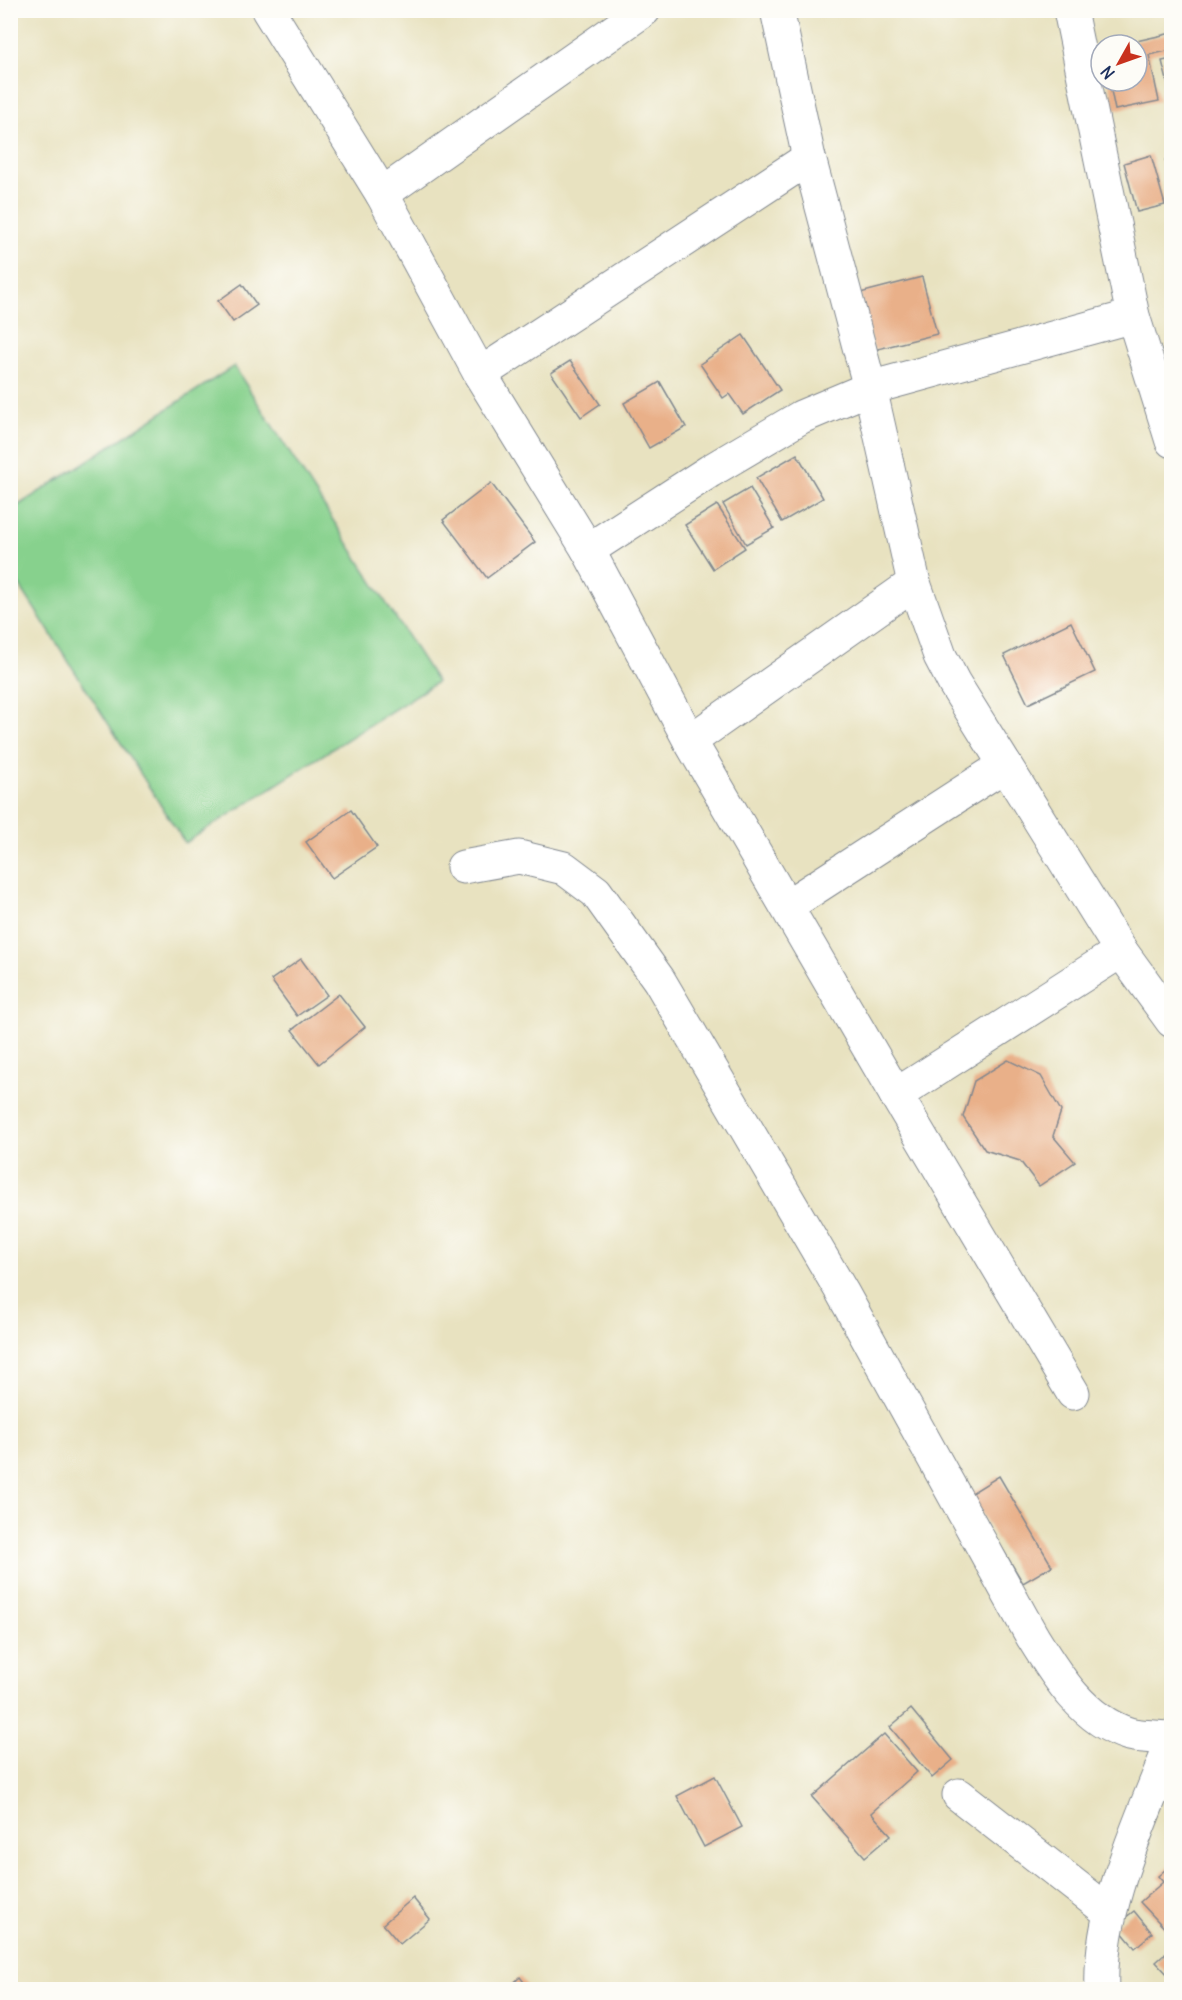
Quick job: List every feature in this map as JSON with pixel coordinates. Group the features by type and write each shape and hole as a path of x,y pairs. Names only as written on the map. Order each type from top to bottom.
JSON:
{"street":[{"path":"382,194 644,10"},
{"path":"777,10 809,158 870,388 914,583 940,656 1121,951 1172,1022"},
{"path":"1070,10 1132,316 1172,441"},
{"path":"282,16 480,374 588,550 690,741 1073,1393"},
{"path":"480,374 809,158"},
{"path":"588,550 710,471 801,417 870,388 1132,316"},
{"path":"690,741 914,583"},
{"path":"787,906 1005,765"},
{"path":"463,867 519,857 564,868 596,892 659,980 819,1251 1032,1636 1060,1681 1106,1724 1131,1734 1172,1740 1109,1912 1101,1971 1102,1989"},
{"path":"896,1095 1121,951"},
{"path":"959,1795 1109,1912"}],"green space":[{"path":"234,366 437,682 185,843 11,572 11,510"}],"building":[{"path":"1172,33 1172,50 1149,55 1149,38"},
{"path":"1149,55 1159,101 1115,110 1111,93 1149,93"},
{"path":"1172,59 1172,96 1171,96 1162,61"},
{"path":"1151,155 1165,205 1137,212 1124,163"},
{"path":"1172,158 1172,181 1171,181 1165,160"},
{"path":"922,277 937,334 874,350 860,293"},
{"path":"242,284 257,305 233,322 218,301"},
{"path":"743,335 780,390 743,414 729,394 723,398 700,364"},
{"path":"570,361 600,404 581,417 551,373"},
{"path":"660,382 686,427 649,448 624,403"},
{"path":"797,454 823,498 782,522 756,478"},
{"path":"491,483 535,542 487,578 443,520"},
{"path":"750,488 774,528 746,544 723,504"},
{"path":"717,505 745,548 713,569 685,525"},
{"path":"1071,622 1095,672 1028,704 1004,655"},
{"path":"351,810 377,847 332,878 306,842"},
{"path":"301,959 327,995 297,1016 271,980"},
{"path":"339,994 365,1027 319,1064 292,1030"},
{"path":"1008,1060 1041,1076 1061,1111 1053,1136 1075,1162 1039,1186 1020,1161 985,1150 963,1117 974,1081"},
{"path":"999,1476 1052,1566 1023,1583 970,1494"},
{"path":"911,1709 953,1760 932,1778 890,1727"},
{"path":"884,1734 917,1772 871,1813 891,1835 865,1857 812,1797"},
{"path":"715,1776 742,1827 704,1847 677,1796"},
{"path":"1172,1864 1172,1936 1140,1902 1163,1882 1158,1876"},
{"path":"413,1898 430,1919 400,1944 383,1924"},
{"path":"1134,1911 1152,1933 1135,1948 1116,1925"},
{"path":"1172,1948 1172,1979 1156,1962"},
{"path":"520,1977 530,1990 506,1990"}]}
